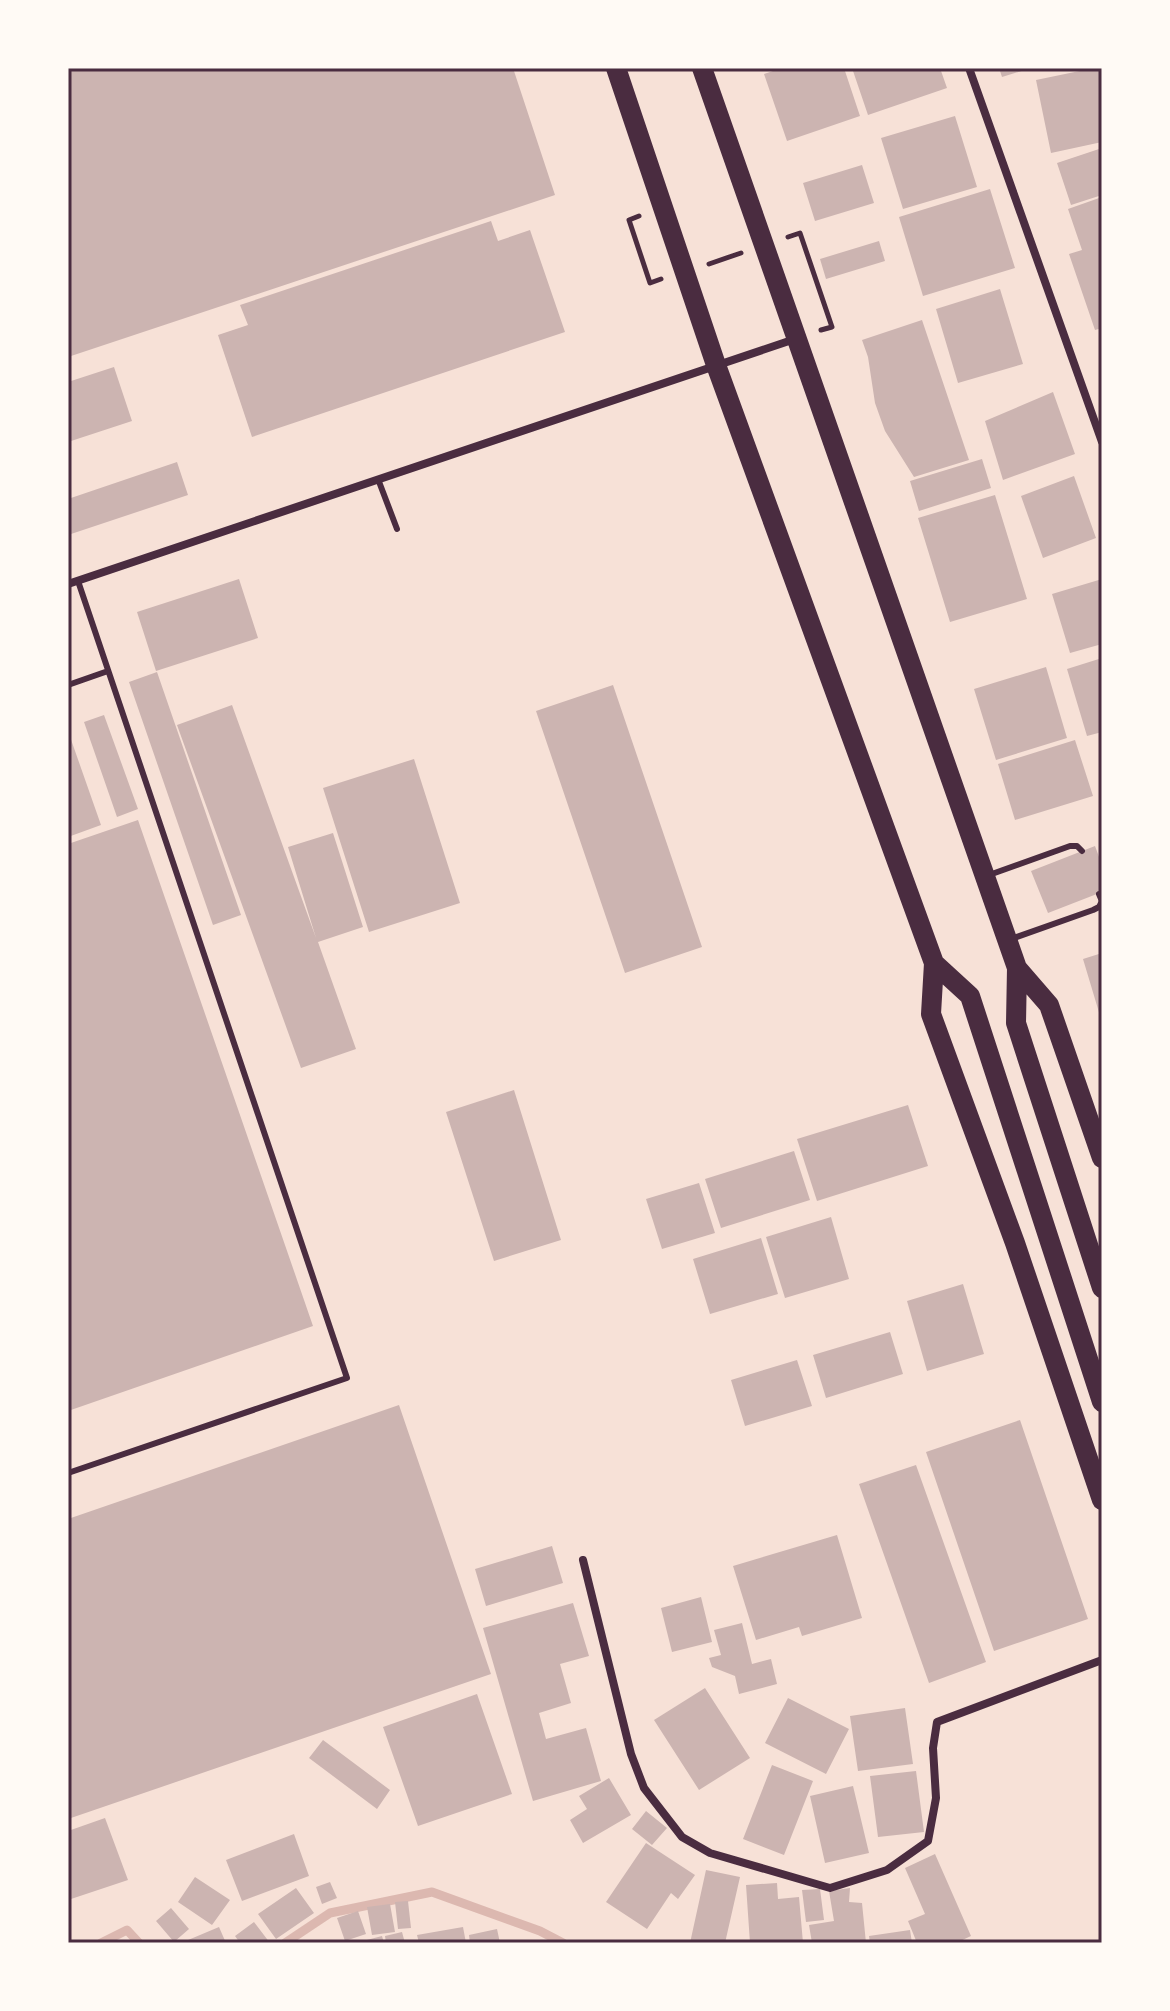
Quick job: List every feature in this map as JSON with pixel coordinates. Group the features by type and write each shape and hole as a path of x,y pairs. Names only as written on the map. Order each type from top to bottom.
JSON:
{"main road":[{"path":"616,68 716,365 934,963 931,1014 1015,1243 1102,1500"},
{"path":"702,68 1017,968 1016,1023 1102,1288"},
{"path":"934,963 970,996 1102,1402"},
{"path":"1017,968 1049,1005 1102,1158"}],"street":[{"path":"969,68 1102,442"},
{"path":"68,584 795,339"},
{"path":"583,1560 631,1754 644,1788 682,1837 710,1853 830,1888 887,1870 928,1841 936,1798 933,1748 937,1722 1102,1660"}],"lane":[{"path":"378,479 397,529"},
{"path":"68,1473 347,1378 78,581"},
{"path":"68,685 108,671"},
{"path":"985,876 1070,846 1077,846 1082,851"},
{"path":"1007,940 1093,910 1102,901 1099,894"}],"path":[{"path":"629,220 650,283 665,278"},
{"path":"785,238 800,233 832,327"},
{"path":"695,268 755,248"}],"building":[{"path":"68,68 513,68 555,195 68,357"},
{"path":"782,68 844,68 860,116 787,141 764,74"},
{"path":"852,68 940,68 947,88 868,115"},
{"path":"999,68 1028,68 1028,69 1002,77"},
{"path":"1102,68 1102,142 1051,153 1036,80"},
{"path":"955,116 977,187 903,209 881,138"},
{"path":"1102,148 1102,195 1071,205 1057,163"},
{"path":"862,165 874,203 815,221 803,183"},
{"path":"990,189 1015,268 923,296 899,217"},
{"path":"1102,197 1102,328 1095,330 1069,254 1082,250 1068,209"},
{"path":"491,221 498,241 530,230 565,332 252,437 218,335 248,325 240,305"},
{"path":"879,241 885,261 826,279 820,259"},
{"path":"1000,289 1023,364 958,383 936,309"},
{"path":"922,320 969,460 914,477 885,431 875,403 868,357 862,340"},
{"path":"114,367 132,421 68,442 68,382"},
{"path":"1053,392 1075,454 1003,480 985,421"},
{"path":"982,459 991,488 919,511 910,481"},
{"path":"177,462 188,495 68,535 68,499"},
{"path":"1074,476 1096,538 1043,558 1021,496"},
{"path":"995,495 1027,599 950,622 918,518"},
{"path":"239,579 258,638 156,671 137,612"},
{"path":"1102,579 1102,644 1070,653 1052,594"},
{"path":"1102,658 1102,732 1087,736 1067,669"},
{"path":"1046,667 1067,738 996,760 974,689"},
{"path":"157,672 241,915 213,925 129,682"},
{"path":"613,685 702,947 625,973 536,711"},
{"path":"232,705 316,938 288,847 333,833 363,927 318,942 356,1049 301,1068 177,725"},
{"path":"104,715 138,809 117,817 84,722"},
{"path":"68,731 101,825 68,837"},
{"path":"1075,740 1093,796 1015,820 998,764"},
{"path":"414,759 460,903 369,932 323,788"},
{"path":"138,820 313,1326 68,1411 68,844"},
{"path":"1095,846 1102,865 1102,892 1048,913 1031,871"},
{"path":"1102,953 1102,1018 1101,1019 1083,959"},
{"path":"514,1090 561,1240 494,1261 446,1112"},
{"path":"908,1105 928,1166 817,1201 797,1139"},
{"path":"794,1151 810,1200 721,1228 705,1179"},
{"path":"699,1183 715,1233 662,1249 646,1199"},
{"path":"831,1217 849,1279 785,1298 766,1237"},
{"path":"761,1238 778,1294 710,1314 693,1259"},
{"path":"963,1284 984,1354 927,1371 907,1301"},
{"path":"890,1332 903,1374 826,1398 813,1355"},
{"path":"797,1360 812,1406 745,1426 731,1380"},
{"path":"399,1405 491,1674 68,1819 68,1519"},
{"path":"1020,1420 1088,1619 994,1651 926,1452"},
{"path":"916,1465 986,1662 929,1683 859,1484"},
{"path":"837,1535 862,1618 802,1636 799,1627 756,1640 733,1566"},
{"path":"552,1546 563,1583 486,1606 475,1569"},
{"path":"701,1597 712,1642 672,1652 661,1608"},
{"path":"573,1603 589,1656 560,1664 571,1703 539,1713 546,1739 586,1728 601,1781 533,1801 483,1628"},
{"path":"742,1623 752,1664 771,1659 777,1684 739,1694 735,1676 712,1667 709,1658 721,1655 714,1630"},
{"path":"705,1688 750,1758 699,1790 654,1720"},
{"path":"477,1694 512,1794 418,1826 383,1727"},
{"path":"788,1698 849,1729 826,1774 765,1743"},
{"path":"905,1708 913,1764 858,1771 850,1716"},
{"path":"323,1740 390,1790 377,1809 309,1758"},
{"path":"772,1765 813,1781 784,1855 743,1839"},
{"path":"916,1771 924,1832 878,1837 870,1776"},
{"path":"609,1778 631,1815 583,1843 570,1820 587,1809 579,1796"},
{"path":"853,1786 869,1853 825,1863 810,1796"},
{"path":"646,1811 667,1828 652,1845 632,1829"},
{"path":"105,1818 128,1880 68,1900 68,1831"},
{"path":"294,1834 309,1876 242,1901 226,1860"},
{"path":"646,1843 695,1875 678,1899 671,1893 647,1929 606,1902"},
{"path":"935,1854 971,1936 956,1943 917,1943 908,1921 925,1914 905,1868"},
{"path":"706,1870 740,1877 725,1943 690,1943"},
{"path":"195,1877 230,1900 212,1925 178,1902"},
{"path":"330,1882 337,1898 322,1904 316,1887"},
{"path":"777,1883 778,1899 799,1897 803,1943 750,1943 746,1885"},
{"path":"296,1888 314,1913 276,1939 258,1914"},
{"path":"850,1888 849,1902 862,1903 866,1943 812,1943 809,1925 834,1921 829,1891"},
{"path":"820,1889 824,1920 806,1922 802,1890"},
{"path":"408,1901 411,1928 398,1929 395,1902"},
{"path":"390,1904 395,1932 372,1935 367,1907"},
{"path":"171,1908 189,1929 174,1942 156,1921"},
{"path":"358,1911 366,1934 345,1941 337,1918"},
{"path":"254,1922 270,1943 240,1943 235,1936"},
{"path":"219,1927 226,1943 181,1943"},
{"path":"463,1927 466,1943 419,1943 417,1935"},
{"path":"497,1929 500,1943 470,1943 469,1935"},
{"path":"910,1930 912,1943 870,1943 869,1936"},
{"path":"402,1932 405,1943 386,1943 385,1936"},
{"path":"382,1936 384,1943 359,1942"}],"waterway":[{"path":"285,1943 330,1913 432,1892 540,1931 563,1943"},
{"path":"101,1943 127,1930 139,1943"}]}
